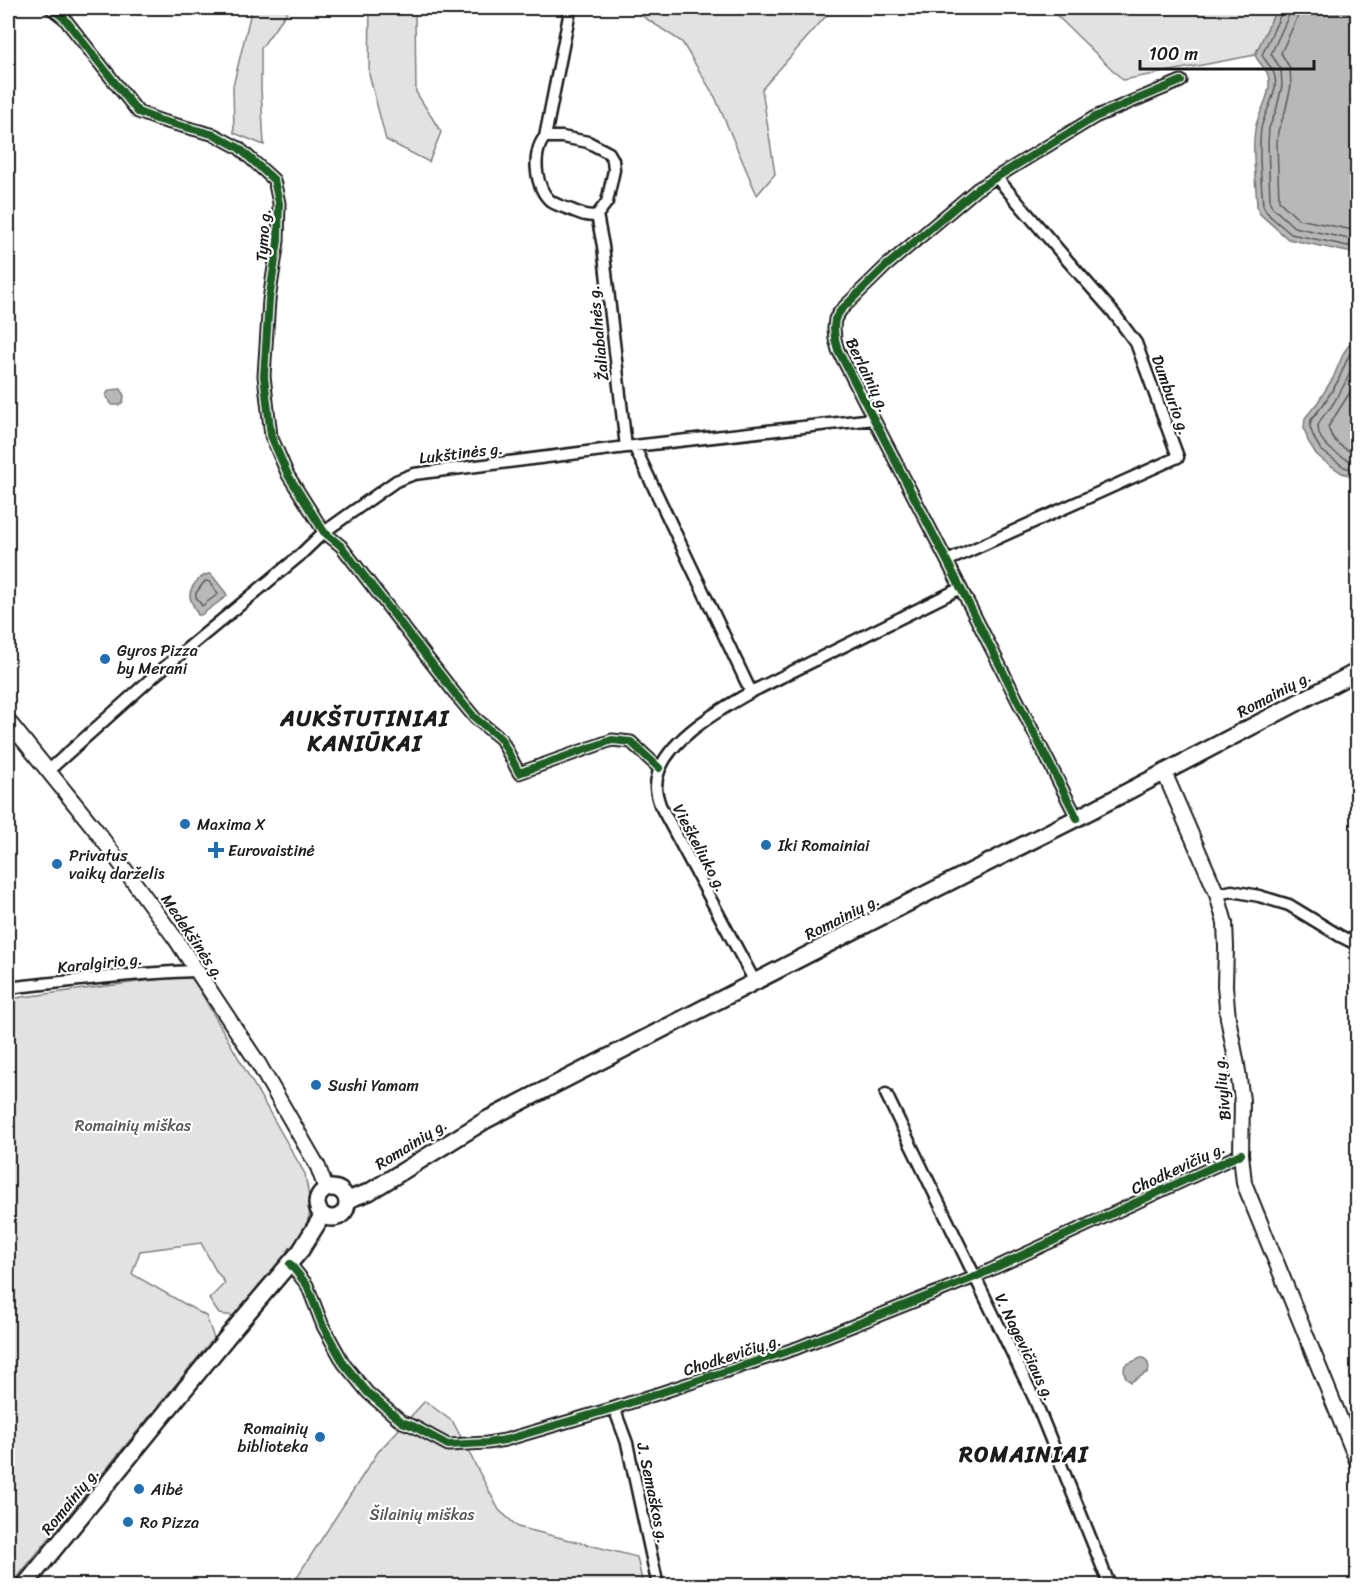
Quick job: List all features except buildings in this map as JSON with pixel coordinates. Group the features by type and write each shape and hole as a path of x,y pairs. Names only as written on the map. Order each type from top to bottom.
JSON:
{"main road":[{"name":"Romainių g.","path":"347,1200 369,1192 486,1120 1077,818 1358,670"},
{"path":"337,1188 347,1200 345,1210 338,1218 322,1216 316,1207 316,1201 321,1192 326,1189 337,1188"},
{"name":"Romainių g.","path":"24,1586 233,1330 290,1264 322,1216"}],"street":[{"name":"Tymo g.","path":"51,8 64,18 138,112 215,135 239,148 274,180 279,203 278,241 269,300 264,376 272,436 288,475 324,532 341,546 475,718 501,739 519,773 612,740 631,742 659,768"},
{"path":"545,137 562,136 588,142 609,153 613,160 614,170 607,202 597,215 586,216 552,202 543,192 537,178 537,151 540,142 545,137 569,16"},
{"name":"Berlainių g.","path":"1077,818 838,350 835,339 835,319 841,310 886,266 977,189 1095,117 1181,81"},
{"name":"Dumburio g.","path":"947,561 1178,457 1136,343 1113,312 997,178"},
{"name":"Žaliabalnės g.","path":"597,215 630,447"},
{"name":"Lukštinės g.","path":"48,771 149,681 298,557 324,532 396,481 414,474 874,419"},
{"path":"630,447 751,692"},
{"path":"659,768 667,755 701,723 751,692 961,588"},
{"name":"Medekšinės g.","path":"8,721 14,738 48,771 95,829 166,926 258,1063 318,1167 326,1189"},
{"name":"Vieškeliuko g.","path":"659,768 656,787 660,805 755,982"},
{"name":"Bivylių g.","path":"1164,772 1217,894 1224,923 1228,1018 1238,1065 1242,1100 1241,1154 1244,1183 1358,1463"},
{"path":"1217,894 1232,891 1289,905 1358,945"},
{"name":"Karalgirio g.","path":"8,988 113,976 196,971"},
{"name":"V. Nagevičiaus g.","path":"886,1095 1034,1398 1110,1586"},
{"name":"Chodkevičių g.","path":"290,1264 307,1285 323,1326 344,1364 361,1385 402,1422 448,1445 487,1443 505,1440 614,1408 797,1348 975,1277 1241,1154"},
{"name":"J. Semaškos g.","path":"614,1408 627,1443 658,1586"}],"green space":[{"path":"246,8 290,8 261,48 264,145 234,133 233,86 251,12"},
{"path":"370,8 422,8 415,14 416,92 441,132 429,162 386,140 369,74"},
{"path":"630,8 833,8 762,89 775,174 757,195 715,97 682,42"},
{"path":"1049,8 1277,8 1255,55 1123,80"},
{"name":"Romainių miškas","path":"191,975 305,1174 311,1208 302,1242 235,1316 219,1314 209,1299 225,1283 201,1243 140,1251 132,1274 206,1316 214,1338 10,1586 8,1585 8,999"},
{"name":"Šilainių miškas","path":"425,1401 453,1422 499,1510 518,1527 637,1557 643,1585 291,1586 378,1452"}],"water":[{"path":"1277,8 1357,8 1357,254 1288,239 1260,214 1257,206 1255,133 1269,88 1269,81 1267,72 1255,55"},
{"path":"1357,334 1357,477 1342,473 1316,454 1308,441 1304,428 1305,418 1333,378 1344,352"},
{"path":"121,389 124,396 123,402 119,405 112,405 106,396 107,393 110,390"},
{"path":"209,574 227,596 198,615 190,594 196,582"},
{"path":"1141,1358 1148,1363 1148,1372 1131,1382 1125,1375 1125,1365"}],"cycle path":[{"path":"51,8 64,18 138,112 215,135 239,148 274,180 279,203 278,241 269,300 264,376 271,436 288,475 324,532 341,546 475,718 501,739 519,773 612,740 631,742 659,768"},
{"path":"1077,818 838,350 835,339 835,319 841,310 886,266 977,189 1095,117 1181,81"},
{"path":"290,1264 307,1285 323,1326 344,1364 368,1393 402,1422 448,1445 487,1443 505,1440 614,1408 797,1348 975,1277 1241,1154"}],"place":[{"name":"Gyros Pizza by Merani","path":"105,659"},
{"name":"Maxima X","path":"185,824"},
{"name":"Iki Romainiai","path":"766,845"},
{"name":"Eurovaistinė","path":"216,850"},
{"name":"Privatus vaikų darželis","path":"57,864"},
{"name":"Sushi Yamam","path":"316,1085"},
{"name":"Romainių biblioteka","path":"320,1437"},
{"name":"Aibė","path":"139,1489"},
{"name":"Ro Pizza","path":"128,1522"}],"district":[{"name":"AUKŠTUTINIAI KANIŪKAI","path":"365,730"},
{"name":"ROMAINIAI","path":"1024,1454"}]}
